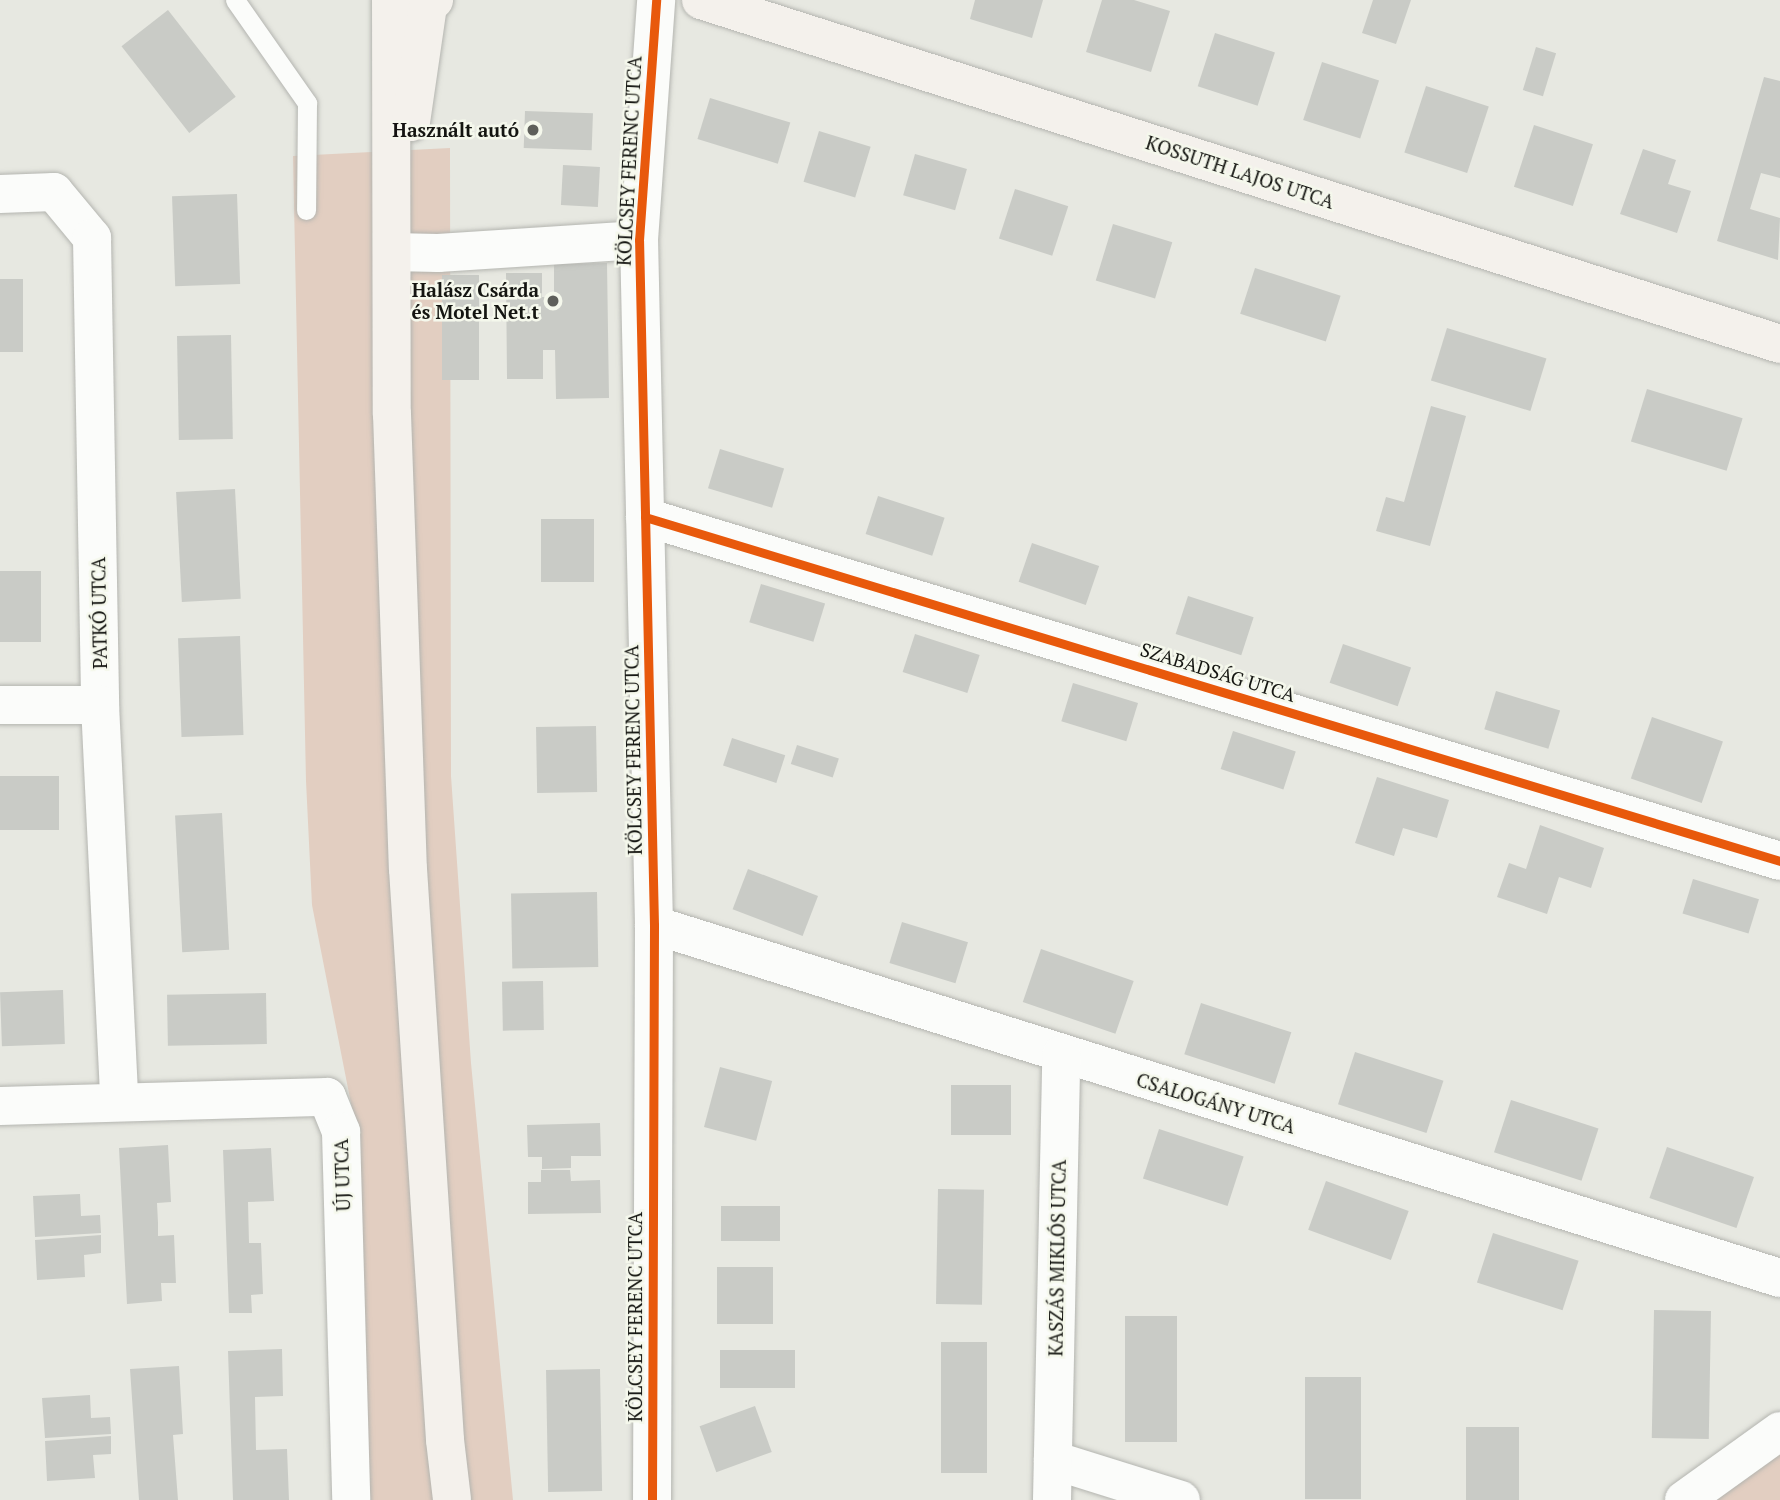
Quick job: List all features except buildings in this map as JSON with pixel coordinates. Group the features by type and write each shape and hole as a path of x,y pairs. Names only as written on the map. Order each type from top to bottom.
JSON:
{"main road":[{"path":"366,0 373,36 382,167 392,252"},
{"path":"391,0 392,414 408,869 445,1440 452,1500"},
{"path":"392,252 428,5 433,0"},
{"name":"KOSSUTH LAJOS UTCA","path":"701,0 1780,344"}],"street":[{"name":"KÖLCSEY FERENC UTCA","path":"652,1500 654,925 639,240 656,0"},
{"name":"PATKÓ UTCA","path":"0,194 54,192 92,238 100,705 118,1100"},
{"path":"392,252 438,253 639,240"},
{"name":"SZABADSÁG UTCA","path":"645,517 1780,861"},
{"path":"0,705 100,705"},
{"name":"CSALOGÁNY UTCA","path":"654,925 1061,1055 1780,1278"},
{"name":"KASZÁS MIKLÓS UTCA","path":"1052,1500 1061,1055"},
{"name":"ÚJ UTCA","path":"0,1106 118,1100 327,1097 341,1132 351,1500"},
{"path":"1684,1500 1780,1431"},
{"path":"1053,1461 1181,1500"}],"lane":[{"path":"235,0 307,103 306,210"}],"shaded area":[{"path":"450,148 451,776 471,1063 513,1500 362,1500 355,1124 312,905 306,781 293,156"},
{"path":"1780,1447 1780,1500 1708,1500"}],"cycle path":[{"path":"652,1500 654,925 639,240 656,0"},
{"path":"645,517 1780,861"}],"place":[{"name":"Használt autó","path":"533,130"},
{"name":"Halász Csárda és Motel Net.t","path":"553,301"}]}
